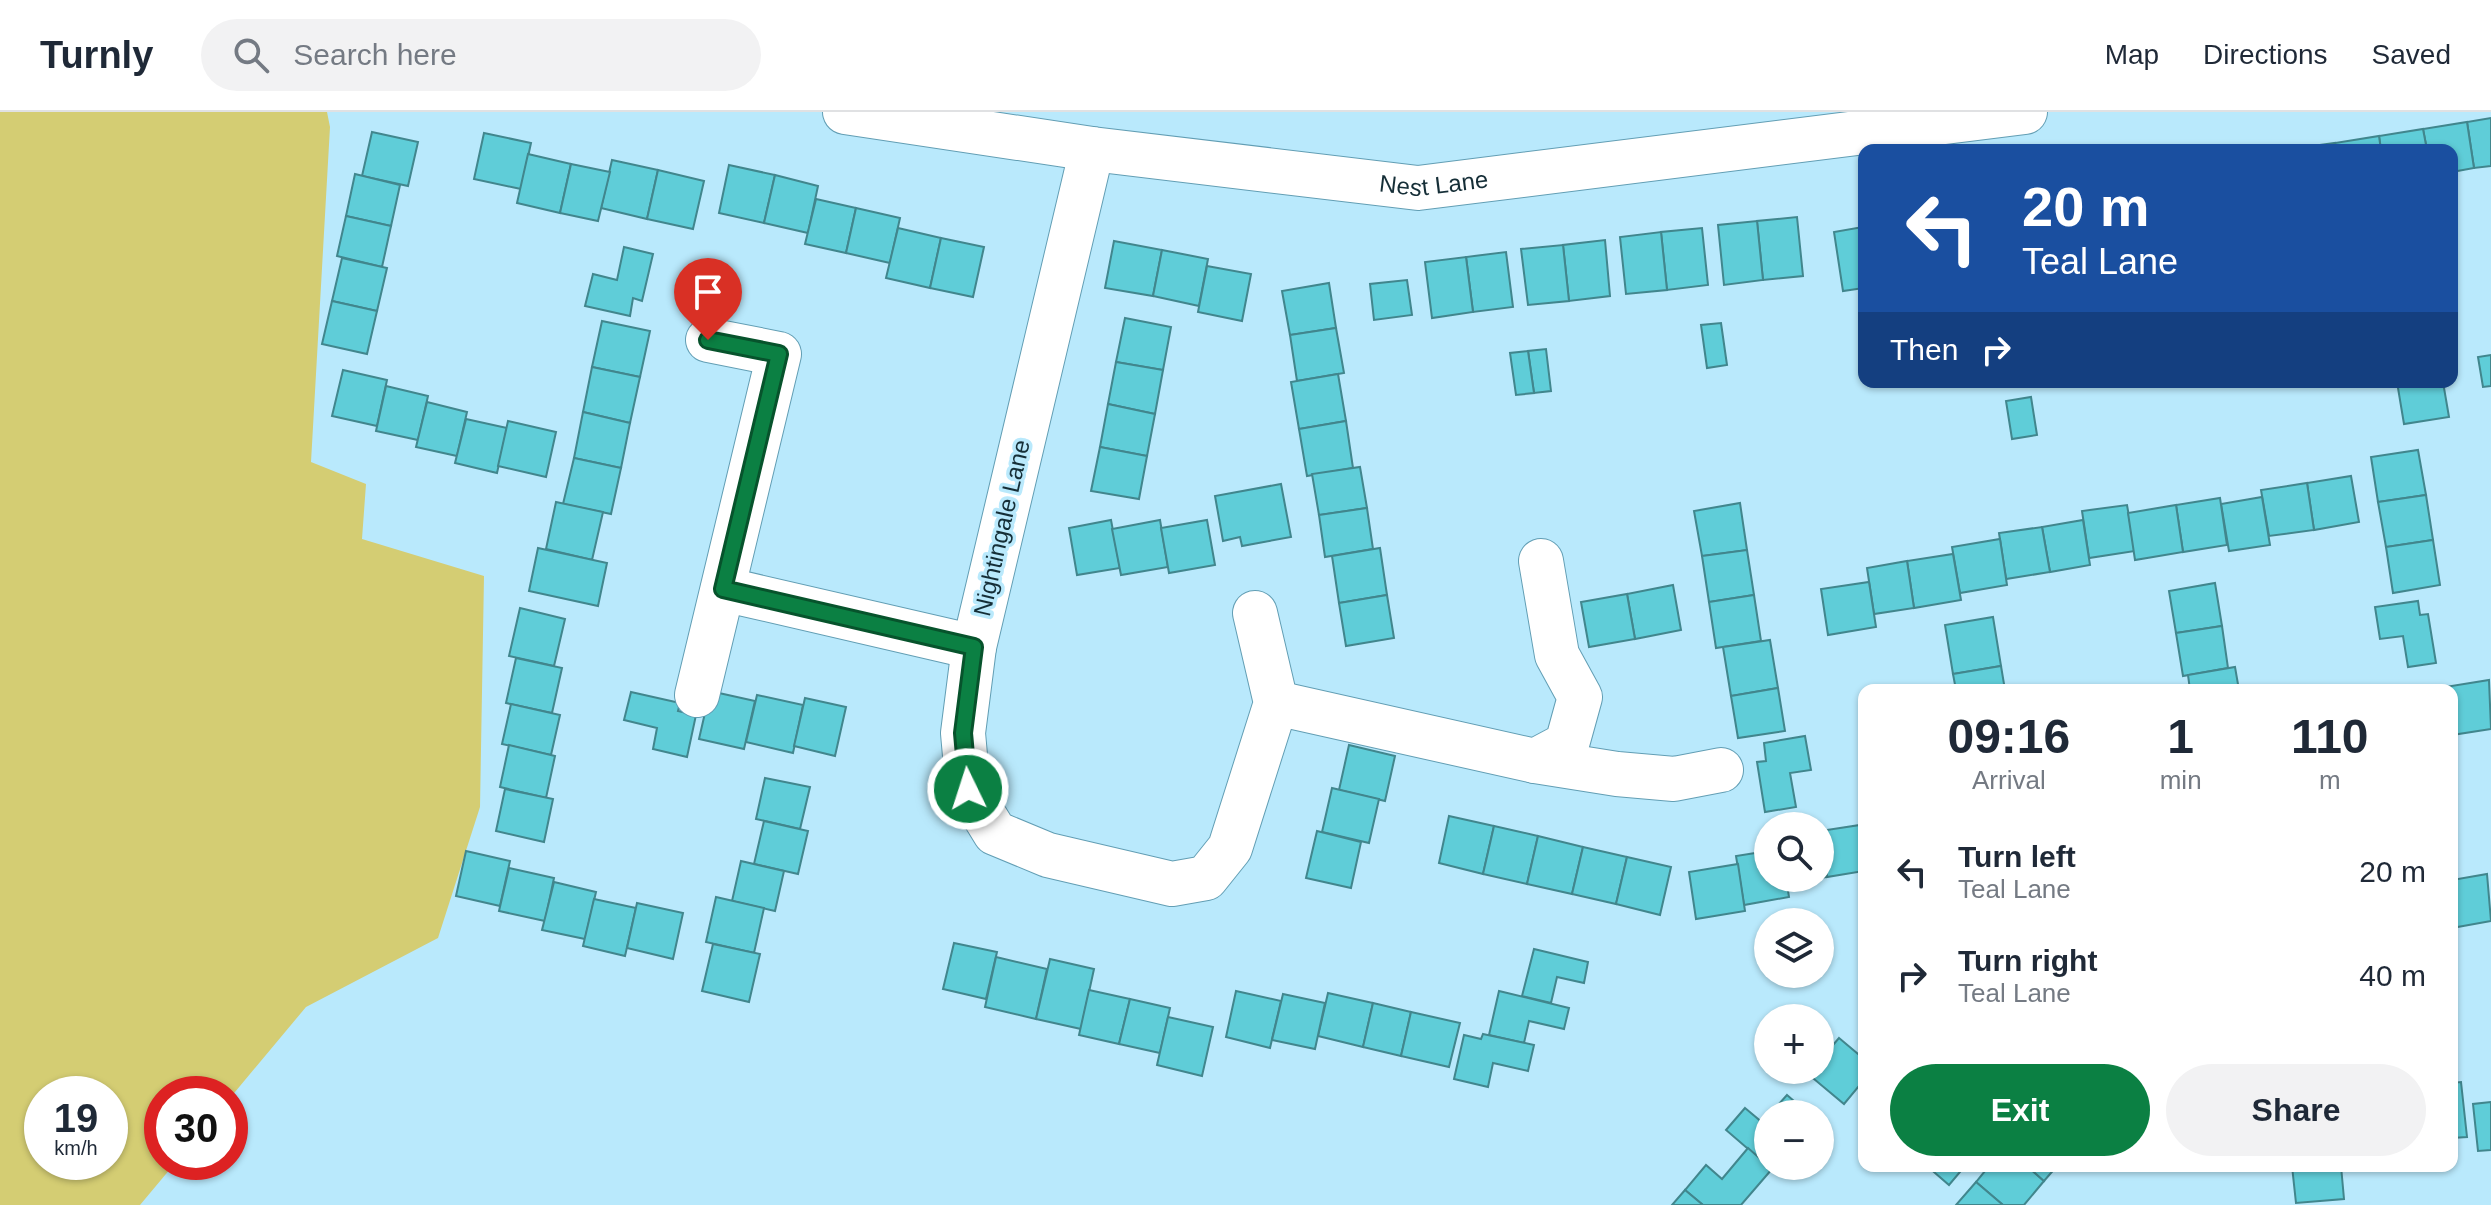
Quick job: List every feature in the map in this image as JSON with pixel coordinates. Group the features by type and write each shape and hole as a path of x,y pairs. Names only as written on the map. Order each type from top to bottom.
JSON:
{"street":[{"name":"Nest Lane","path":"845,112 1092,149 1418,188 2025,112"},
{"name":"Nightingale Lane","path":"1092,149 974,647 963,733 968,789 995,833 1048,855 1172,884 1206,878 1230,848 1276,703"},
{"path":"697,695 779,354 708,340"},
{"path":"1535,761 1567,744 1580,697 1557,655 1541,561"},
{"path":"723,589 974,647"},
{"path":"1255,613 1276,703 1535,761 1617,774 1674,779 1721,770"}],"shaded area":[{"path":"0,112 327,112 330,127 311,462 366,484 362,539 484,576 480,807 438,938 306,1007 248,1076 144,1076 144,1180 161,1180 140,1205 0,1205"}],"building":[{"path":"2491,118 2491,166 2474,168 2467,122"},
{"path":"2467,122 2474,168 2458,171 2458,144 2426,144 2423,129"},
{"path":"2423,129 2426,144 2380,144 2379,136"},
{"path":"372,132 418,142 408,186 362,176"},
{"path":"484,133 531,143 521,189 474,179"},
{"path":"2379,136 2380,144 2335,144"},
{"path":"528,154 571,164 560,213 517,203"},
{"path":"612,160 658,170 647,219 601,208"},
{"path":"571,164 610,172 598,221 560,213"},
{"path":"729,165 775,175 764,223 719,213"},
{"path":"658,170 704,181 693,229 647,219"},
{"path":"355,174 400,185 391,226 346,216"},
{"path":"775,175 818,186 808,233 764,223"},
{"path":"816,199 856,208 846,253 805,244"},
{"path":"856,208 900,218 890,263 846,253"},
{"path":"346,216 391,226 382,267 337,256"},
{"path":"1797,217 1803,276 1763,280 1757,221"},
{"path":"1757,221 1763,280 1724,285 1718,225"},
{"path":"898,228 941,238 930,288 886,278"},
{"path":"1702,228 1708,285 1667,290 1661,232"},
{"path":"1858,228 1858,289 1843,291 1834,232"},
{"path":"1661,232 1667,290 1626,294 1620,237"},
{"path":"941,238 984,247 973,297 930,288"},
{"path":"1605,240 1610,296 1569,301 1563,245"},
{"path":"1114,241 1162,250 1153,296 1105,288"},
{"path":"1563,245 1569,301 1528,305 1521,249"},
{"path":"624,247 653,254 642,301 633,298 630,316 585,306 593,274 617,280"},
{"path":"1162,250 1208,259 1199,306 1153,296"},
{"path":"1506,252 1513,307 1473,312 1466,257"},
{"path":"1466,257 1473,312 1432,318 1425,262"},
{"path":"342,258 387,268 377,311 332,301"},
{"path":"1207,266 1251,274 1242,321 1198,312"},
{"path":"1407,280 1412,315 1374,320 1370,284"},
{"path":"1329,283 1336,328 1290,335 1282,291"},
{"path":"332,301 377,311 367,354 322,344"},
{"path":"1125,318 1171,327 1163,370 1116,362"},
{"path":"602,321 650,331 640,377 592,367"},
{"path":"1721,323 1727,365 1707,368 1701,325"},
{"path":"1336,328 1344,373 1297,381 1290,335"},
{"path":"1546,349 1551,391 1534,393 1528,351"},
{"path":"1528,351 1534,393 1516,395 1510,353"},
{"path":"2491,355 2491,386 2483,387 2478,357"},
{"path":"1116,362 1163,370 1155,414 1108,404"},
{"path":"592,367 640,377 630,423 583,412"},
{"path":"343,370 387,380 377,426 332,416"},
{"path":"1338,374 1346,421 1299,429 1291,382"},
{"path":"386,386 428,396 418,440 376,431"},
{"path":"2398,388 2444,388 2449,417 2404,424"},
{"path":"2031,397 2037,435 2012,439 2006,401"},
{"path":"427,402 467,412 457,456 416,447"},
{"path":"1108,404 1155,414 1147,456 1100,447"},
{"path":"583,412 630,423 621,468 574,458"},
{"path":"466,419 507,428 497,473 455,463"},
{"path":"508,421 556,432 546,477 498,466"},
{"path":"1346,421 1353,468 1307,476 1299,429"},
{"path":"1100,447 1147,456 1139,499 1091,491"},
{"path":"2418,450 2426,495 2378,502 2371,457"},
{"path":"574,458 621,468 611,514 563,504"},
{"path":"1360,467 1367,508 1319,515 1312,474"},
{"path":"2351,476 2359,522 2314,530 2307,483"},
{"path":"2307,483 2314,530 2269,536 2261,490"},
{"path":"1281,484 1291,537 1242,546 1240,537 1223,541 1215,496"},
{"path":"2426,495 2433,540 2386,547 2378,502"},
{"path":"2262,497 2270,545 2229,551 2221,504"},
{"path":"2220,498 2227,545 2183,552 2176,505"},
{"path":"556,502 603,512 592,560 546,549"},
{"path":"1740,503 1747,550 1702,556 1694,511"},
{"path":"2127,505 2135,551 2089,558 2082,511"},
{"path":"2176,505 2183,552 2135,560 2128,513"},
{"path":"1367,508 1373,549 1325,557 1319,515"},
{"path":"1111,520 1120,568 1077,575 1069,528"},
{"path":"1160,520 1168,567 1121,575 1112,529"},
{"path":"1207,520 1215,565 1169,573 1161,528"},
{"path":"2083,520 2090,565 2050,572 2042,527"},
{"path":"2042,527 2050,572 2006,579 1999,533"},
{"path":"2000,539 2007,585 1960,593 1952,547"},
{"path":"2433,540 2440,585 2393,593 2386,547"},
{"path":"538,548 607,563 598,606 529,591"},
{"path":"1380,548 1387,595 1339,603 1332,556"},
{"path":"1747,550 1754,595 1709,602 1702,556"},
{"path":"1953,554 1961,600 1914,608 1907,561"},
{"path":"1907,561 1914,608 1874,614 1867,568"},
{"path":"1869,582 1876,627 1828,635 1821,589"},
{"path":"2215,583 2222,626 2176,633 2169,591"},
{"path":"1673,585 1681,630 1635,639 1627,594"},
{"path":"1627,594 1635,639 1589,647 1581,602"},
{"path":"1387,595 1394,638 1346,646 1339,603"},
{"path":"1754,595 1761,641 1716,648 1709,602"},
{"path":"2418,601 2420,615 2428,614 2436,663 2408,667 2403,636 2380,639 2375,607"},
{"path":"520,608 565,619 554,666 509,656"},
{"path":"1993,617 2001,666 1953,674 1945,625"},
{"path":"2222,626 2228,668 2183,676 2176,633"},
{"path":"1770,640 1778,688 1731,696 1723,647"},
{"path":"516,658 562,668 552,713 506,703"},
{"path":"2001,666 2004,684 1955,684 1953,674"},
{"path":"2235,667 2238,684 2189,684 2188,675"},
{"path":"2489,680 2491,729 2458,734 2458,685"},
{"path":"1778,688 1785,731 1738,738 1731,696"},
{"path":"710,691 755,701 744,749 699,739"},
{"path":"631,692 680,703 678,711 696,715 687,757 653,749 657,728 624,720"},
{"path":"757,695 803,705 793,753 746,742"},
{"path":"805,698 846,707 835,756 794,746"},
{"path":"511,704 560,715 551,755 502,744"},
{"path":"1805,736 1811,770 1790,773 1796,807 1765,812 1757,762 1766,761 1764,743"},
{"path":"509,745 555,756 546,798 500,787"},
{"path":"1349,745 1395,756 1385,801 1339,790"},
{"path":"765,778 810,787 800,829 756,819"},
{"path":"1332,788 1379,799 1369,843 1322,832"},
{"path":"505,789 553,799 544,842 496,831"},
{"path":"1449,816 1494,826 1483,874 1439,863"},
{"path":"764,821 808,831 798,874 754,864"},
{"path":"1858,825 1858,872 1834,876 1834,829"},
{"path":"1494,826 1538,836 1527,884 1483,874"},
{"path":"1317,831 1361,842 1351,888 1306,878"},
{"path":"1538,836 1583,847 1572,894 1527,884"},
{"path":"1583,847 1627,857 1616,904 1572,894"},
{"path":"466,851 510,861 500,906 456,896"},
{"path":"1754,853 1754,892 1788,892 1789,897 1744,905 1736,856"},
{"path":"1627,857 1671,867 1660,915 1616,904"},
{"path":"741,861 784,871 775,911 732,901"},
{"path":"1738,864 1745,911 1696,919 1689,872"},
{"path":"509,868 554,878 545,921 499,911"},
{"path":"2487,874 2491,921 2458,927 2458,879"},
{"path":"554,882 596,892 585,939 542,930"},
{"path":"716,897 764,908 754,953 706,942"},
{"path":"594,899 636,908 625,956 583,946"},
{"path":"637,903 683,913 673,959 627,948"},
{"path":"954,943 997,952 986,999 943,989"},
{"path":"713,944 760,954 749,1002 702,991"},
{"path":"1534,949 1588,962 1584,983 1557,977 1551,1003 1522,996"},
{"path":"996,957 1047,969 1036,1019 985,1007"},
{"path":"1050,959 1094,969 1081,1029 1036,1019"},
{"path":"1089,990 1130,999 1119,1044 1079,1035"},
{"path":"1236,991 1281,1001 1270,1048 1226,1037"},
{"path":"1499,991 1569,1008 1564,1029 1529,1021 1524,1043 1489,1035"},
{"path":"1328,993 1373,1003 1363,1047 1318,1036"},
{"path":"1283,994 1325,1003 1315,1049 1272,1040"},
{"path":"1130,999 1170,1008 1160,1053 1119,1044"},
{"path":"1373,1003 1411,1012 1401,1056 1363,1047"},
{"path":"1411,1012 1460,1023 1449,1067 1401,1056"},
{"path":"1168,1017 1213,1027 1202,1076 1157,1065"},
{"path":"1483,1034 1534,1045 1528,1071 1493,1063 1488,1087 1454,1079 1464,1035 1481,1039"},
{"path":"1839,1038 1858,1054 1858,1087 1844,1104 1820,1084 1834,1084 1834,1044"},
{"path":"2458,1082 2461,1082 2467,1137 2458,1138"},
{"path":"2491,1102 2491,1150 2478,1151 2473,1104"},
{"path":"1745,1108 1754,1116 1754,1154 1726,1130"},
{"path":"1748,1148 1754,1153 1754,1180 1763,1180 1741,1205 1703,1205 1685,1190 1706,1165 1722,1179"},
{"path":"1934,1172 1960,1172 1949,1185"},
{"path":"1984,1172 2034,1172 2044,1181 2024,1205 2003,1205 1976,1182"},
{"path":"2034,1172 2052,1172 2044,1181"},
{"path":"2293,1172 2342,1172 2344,1199 2296,1203"},
{"path":"1976,1182 2003,1205 1956,1205"},
{"path":"1685,1190 1703,1205 1672,1205"}],"route":[{"path":"708,340 779,354 723,589 974,647 963,733 968,789"}]}
